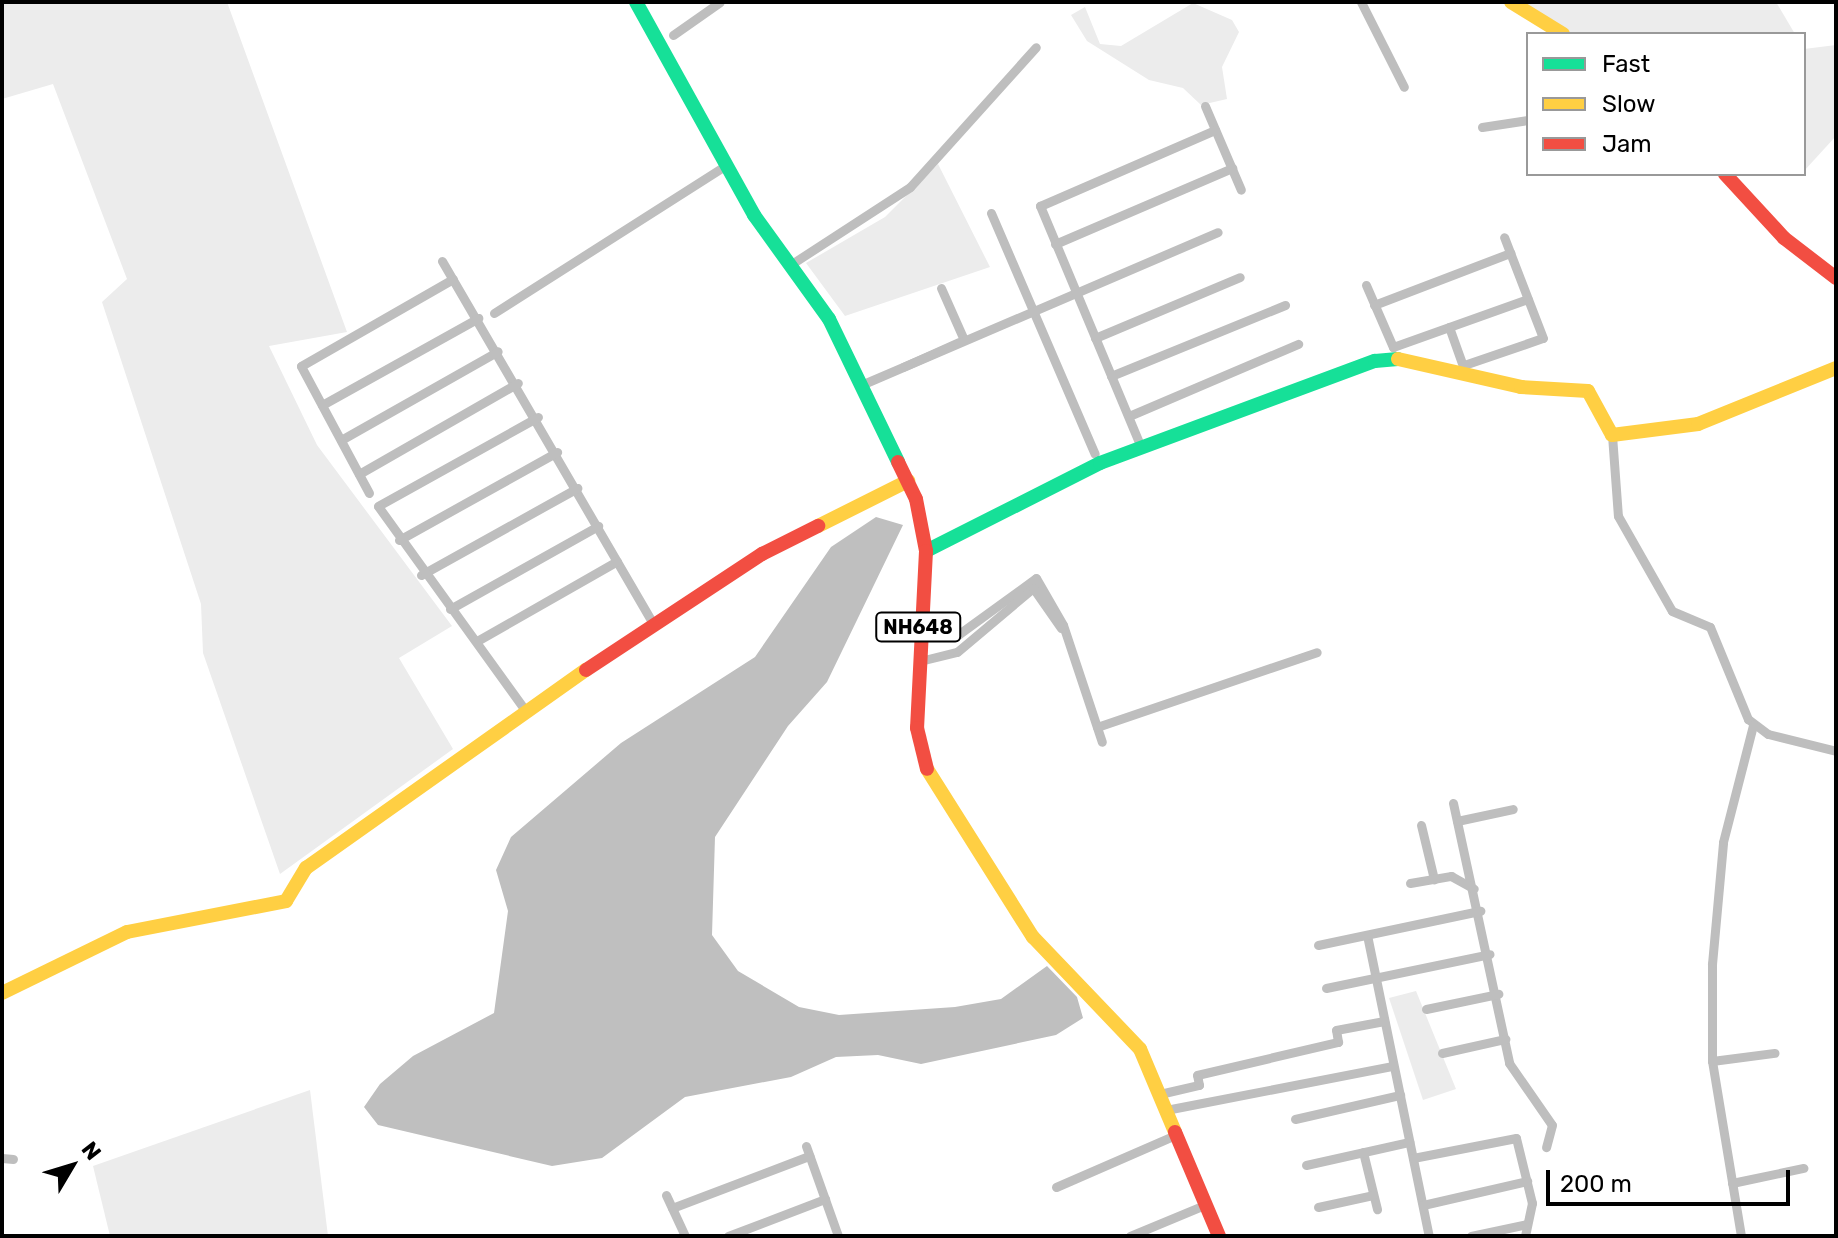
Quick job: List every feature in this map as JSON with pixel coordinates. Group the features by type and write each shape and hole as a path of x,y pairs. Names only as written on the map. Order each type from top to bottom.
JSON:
{"main road":[{"name":"NH648","path":"636,2 726,165 829,319 908,481 926,551 917,660 922,758 941,802 1033,937 1126,1027 1164,1093 1219,1236"},
{"path":"1511,2 1560,32"},
{"path":"1727,176 1784,238 1836,278"},
{"path":"926,551 1100,463 1274,393 1375,361 1403,359 1588,391 1612,435 1698,424 1836,368"},
{"path":"2,993 127,932 286,901 306,868 525,710 653,623 762,554 908,481"}],"street":[{"path":"673,35 720,2"},
{"path":"1361,2 1404,87"},
{"path":"790,265 910,187 1036,47"},
{"path":"1205,106 1241,190"},
{"path":"1482,127 1526,120"},
{"path":"1138,440 1055,244 1042,202 1215,130"},
{"path":"494,313 726,165"},
{"path":"1055,244 1232,168"},
{"path":"991,213 1095,454"},
{"path":"861,385 1218,232"},
{"path":"1449,327 1464,370 1543,338 1504,237"},
{"path":"1374,305 1510,253"},
{"path":"442,261 538,417 653,623"},
{"path":"1095,338 1240,277"},
{"path":"369,493 301,366 453,279"},
{"path":"1366,285 1393,347 1528,299"},
{"path":"941,288 961,341"},
{"path":"1111,376 1285,305"},
{"path":"322,405 478,318"},
{"path":"1129,416 1298,344"},
{"path":"341,440 498,351"},
{"path":"359,474 518,383"},
{"path":"525,710 477,641 421,575 378,506 538,417"},
{"path":"1612,435 1618,516 1672,611 1710,627 1753,725 1718,874 1712,1061 1741,1236"},
{"path":"399,540 557,452"},
{"path":"421,575 577,488"},
{"path":"450,609 598,526"},
{"path":"477,641 617,561"},
{"path":"918,633 959,634 1036,578 1061,628 1102,742"},
{"path":"917,660 946,658 1033,588 1061,628"},
{"path":"1097,727 1317,652"},
{"path":"1753,725 1836,751"},
{"path":"1453,803 1490,954 1509,1063 1552,1125 1546,1147"},
{"path":"1457,821 1513,809"},
{"path":"1421,825 1434,879"},
{"path":"1410,883 1434,879 1470,882 1476,893"},
{"path":"1318,945 1480,911"},
{"path":"1367,935 1429,1236"},
{"path":"1326,988 1490,954"},
{"path":"1426,1009 1498,994"},
{"path":"1164,1093 1199,1085 1197,1075 1338,1042 1336,1030 1384,1021"},
{"path":"1442,1053 1505,1039"},
{"path":"1712,1061 1774,1053"},
{"path":"1171,1109 1393,1066"},
{"path":"1295,1119 1400,1095"},
{"path":"1056,1187 1181,1133"},
{"path":"1413,1158 1516,1138 1527,1181 1525,1236"},
{"path":"1306,1165 1409,1142"},
{"path":"806,1146 838,1236"},
{"path":"1363,1152 1377,1209"},
{"path":"672,1208 809,1156"},
{"path":"1732,1183 1803,1168"},
{"path":"1423,1205 1527,1181"},
{"path":"666,1195 685,1236"},
{"path":"1318,1207 1373,1195"},
{"path":"728,1236 825,1199"},
{"path":"1130,1236 1207,1204"},
{"path":"1471,1236 1527,1224"}],"shaded area":[{"path":"2,2 227,2 347,332 269,346 317,445 452,626 399,658 453,749 280,874 203,653 201,604 102,302 127,279 53,84 2,99"},
{"path":"1524,2 1776,2 1794,32 1568,32"},
{"path":"1193,3 1232,20 1239,32 1222,67 1227,99 1201,105 1183,88 1149,80 1087,41 1071,15 1085,7 1100,44 1121,46"},
{"path":"1836,45 1836,136 1806,169 1806,49"},
{"path":"938,164 990,267 845,316 806,263 885,217"},
{"path":"876,517 903,525 827,682 788,726 715,837 712,935 738,971 799,1007 839,1015 955,1007 1001,999 1047,966 1077,997 1083,1018 1056,1035 921,1064 878,1055 836,1057 791,1077 685,1097 602,1158 552,1166 378,1125 364,1107 380,1084 413,1056 494,1013 508,911 496,870 511,837 621,743 755,657 831,547"},
{"path":"1416,991 1456,1089 1423,1100 1389,998"},
{"path":"310,1090 328,1236 110,1236 93,1166"}],"traffic: fast":[{"path":"636,2 754,215 829,319 898,462"},
{"path":"926,551 1100,463 1375,361 1398,359"}],"traffic: slow":[{"path":"1511,2 1560,32"},
{"path":"1398,359 1521,387 1588,391 1612,435 1698,424 1836,368"},
{"path":"818,526 908,481"},
{"path":"2,993 127,932 286,901 306,868 586,670"},
{"path":"927,769 1033,937 1140,1049 1175,1132"}],"traffic: jam":[{"path":"1727,176 1784,238 1836,278"},
{"path":"898,462 916,499 926,551 917,728 927,769"},
{"path":"586,670 762,554 818,526"},
{"path":"1175,1132 1219,1236"}]}
